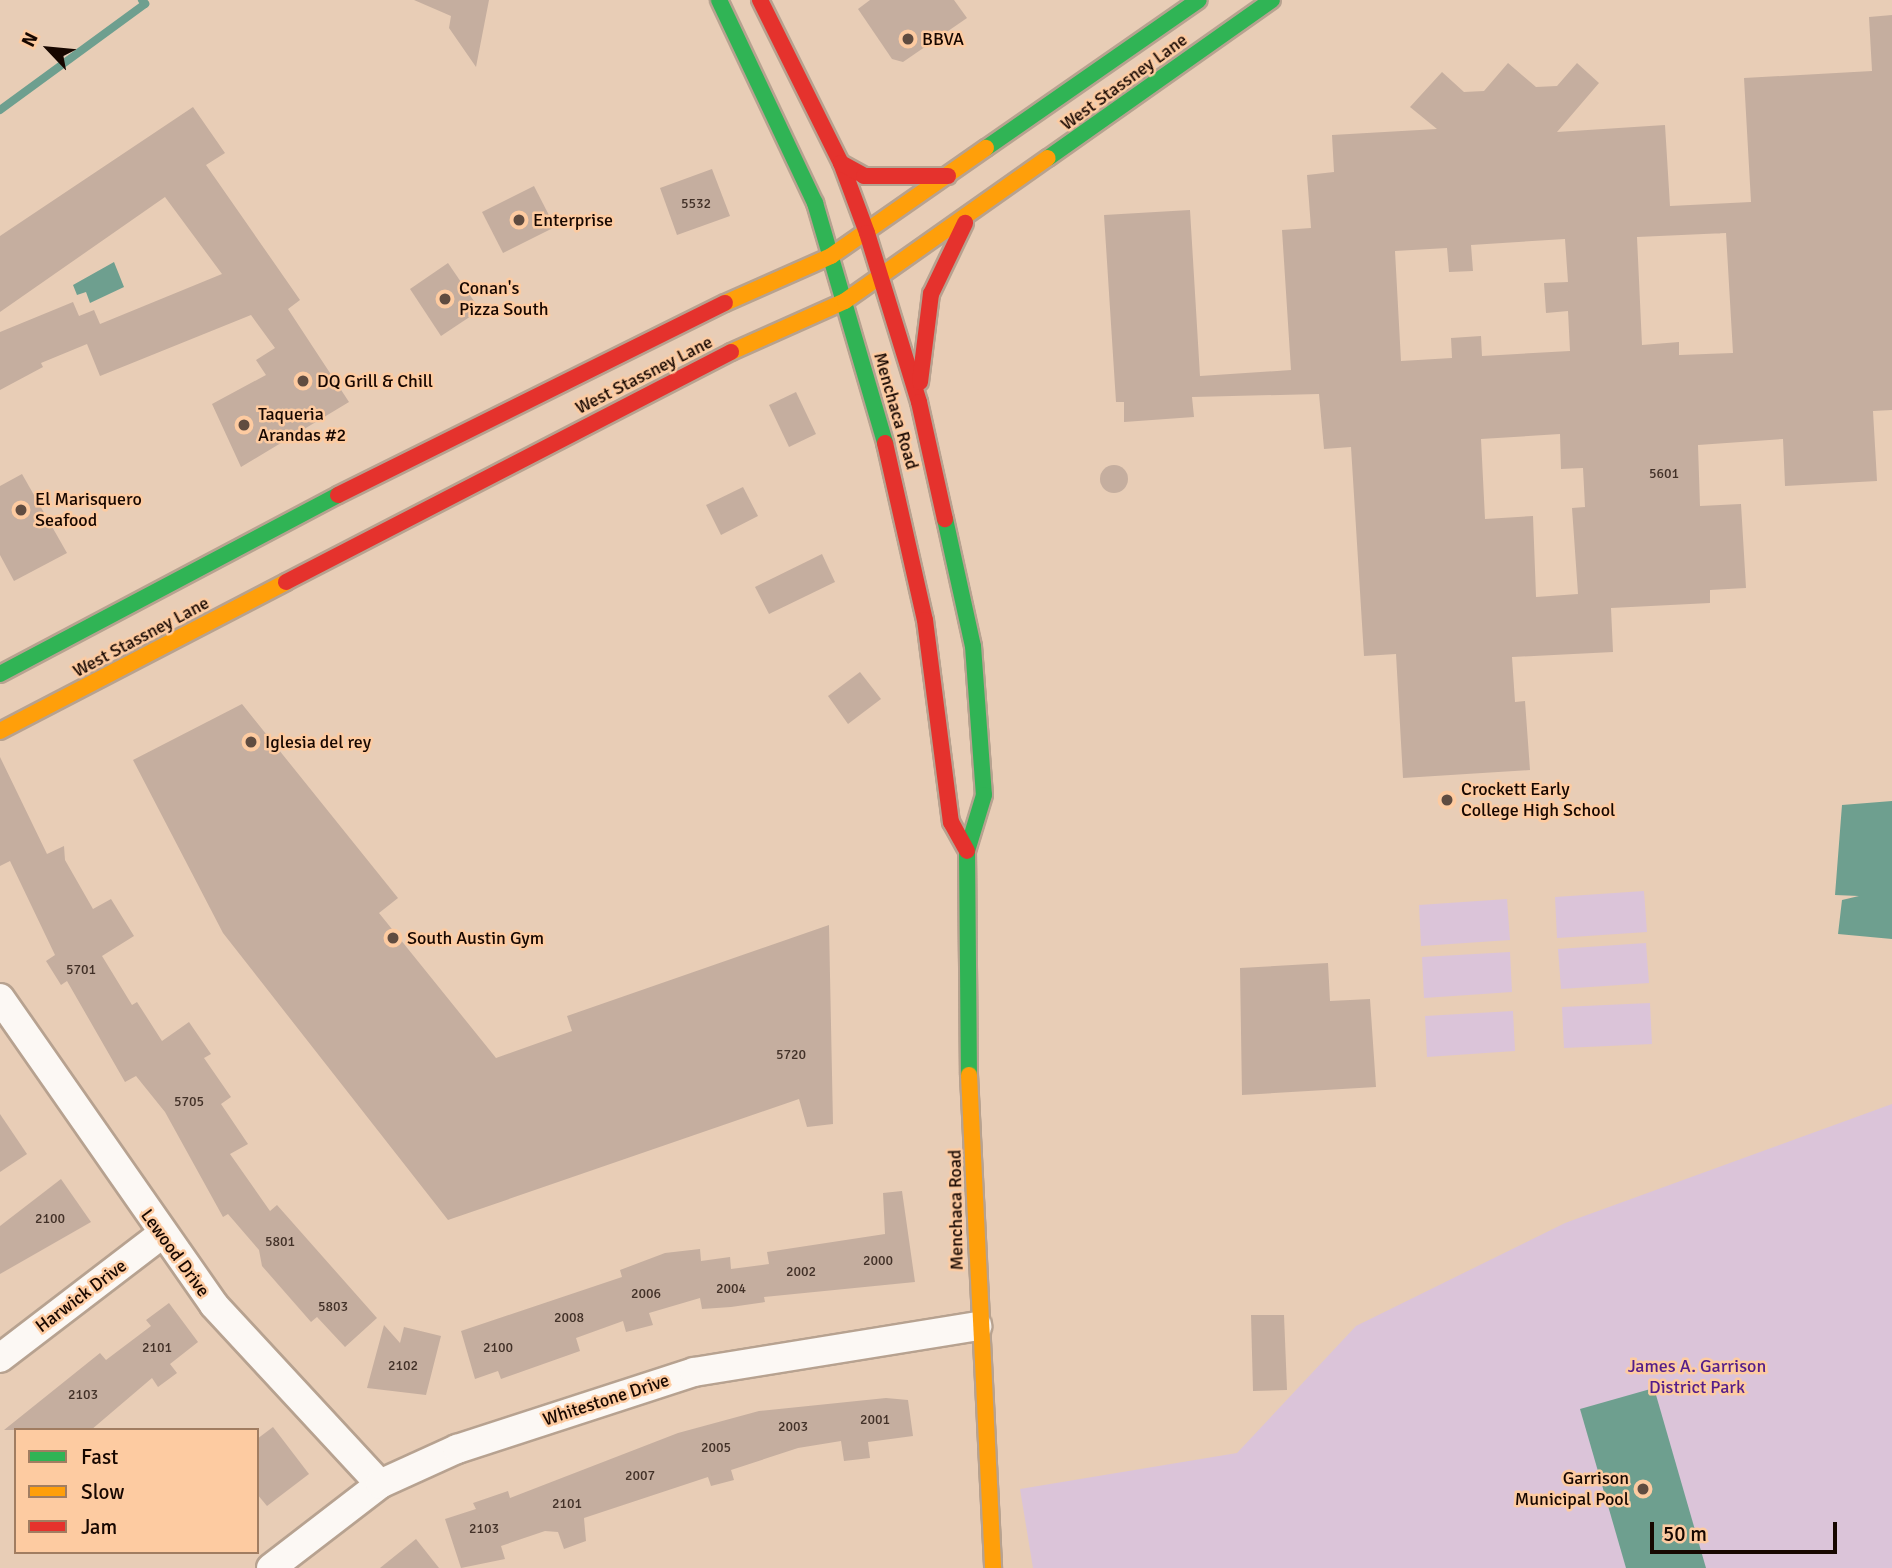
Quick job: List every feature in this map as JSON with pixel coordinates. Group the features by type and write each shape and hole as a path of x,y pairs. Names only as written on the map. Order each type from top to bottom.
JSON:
{"main road":[{"name":"Menchaca Road","path":"719,0 767,93 831,256 845,301 915,564 951,822 967,851"},
{"name":"Menchaca Road","path":"760,0 841,163 867,233 919,402 973,646 984,795 967,851 977,1326 993,1568"},
{"name":"West Stassney Lane","path":"0,674 181,586 476,423 831,256 1199,0"},
{"name":"West Stassney Lane","path":"0,732 198,620 486,464 845,301 881,279 1272,0"},
{"path":"841,163 864,176 947,176"},
{"path":"919,402 931,294 969,216"},
{"path":"476,423 486,464"}],"street":[{"name":"Lewood Drive","path":"0,998 161,1235 214,1305 380,1484"},
{"name":"Harwick Drive","path":"0,1357 161,1235"},
{"name":"Whitestone Drive","path":"271,1568 380,1484 457,1449 694,1372 977,1326"}],"green space":[{"path":"1644,891 1647,932 1557,938 1555,897"},
{"path":"1507,899 1510,940 1421,946 1419,905"},
{"path":"1646,943 1649,983 1561,989 1558,949"},
{"path":"1510,952 1512,992 1424,998 1422,957"},
{"path":"1650,1003 1652,1044 1564,1048 1562,1007"},
{"path":"1513,1011 1515,1051 1427,1057 1425,1016"},
{"name":"James A. Garrison District Park","path":"1892,1104 1892,1568 1033,1568 1020,1489 1237,1453 1356,1326 1565,1223"}],"water":[{"path":"114,262 124,287 90,303 86,292 77,295 73,285"},
{"path":"1892,801 1892,939 1838,934 1842,900 1859,896 1835,895 1842,805"},
{"name":"Garrison Municipal Pool","path":"1654,1388 1706,1568 1626,1568 1580,1409"}],"building":[{"path":"414,0 489,0 476,67 449,28 451,16"},
{"name":"BBVA","path":"870,0 954,0 967,18 903,62 892,59 858,9"},
{"path":"1892,15 1892,410 1873,411 1877,481 1785,486 1783,439 1698,445 1700,506 1741,504 1746,588 1710,590 1710,603 1611,608 1613,652 1512,657 1515,702 1525,701 1530,770 1403,778 1396,654 1364,656 1351,447 1324,449 1319,394 1192,397 1194,417 1124,422 1124,402 1116,402 1104,215 1190,210 1200,376 1291,370 1282,230 1311,228 1307,175 1334,172 1332,135 1437,129 1410,107 1442,72 1464,92 1484,91 1508,63 1536,87 1557,86 1577,63 1599,83 1557,132 1665,125 1670,206 1751,202 1744,78 1872,71 1869,17","holes":["1726,233 1733,353 1679,355 1679,342 1642,345 1637,237","1565,239 1568,282 1544,283 1546,313 1568,311 1570,351 1482,356 1481,336 1451,338 1452,358 1401,361 1395,251 1447,248 1449,272 1473,271 1471,245","1560,434 1561,469 1583,468 1585,507 1572,508 1578,594 1536,597 1533,516 1485,519 1481,439"]},
{"path":"193,107 225,153 206,165 300,300 288,309 349,402 241,467 212,404 266,375 256,360 275,348 251,315 100,376 87,344 41,363 43,367 0,390 0,332 73,302 79,316 94,310 100,324 222,274 165,197 0,312 0,236"},
{"path":"712,169 730,216 677,235 660,188"},
{"name":"Enterprise","path":"534,186 555,227 503,253 482,212"},
{"name":"Conan's Pizza South","path":"448,263 480,310 441,336 410,289"},
{"path":"796,392 816,434 789,447 769,405"},
{"path":"1114,465 1124,469 1128,479 1124,489 1114,493 1104,489 1100,479 1104,469"},
{"name":"El Marisquero Seafood","path":"22,474 67,553 14,581 0,555 0,486"},
{"path":"743,487 758,516 721,535 706,505"},
{"path":"822,554 835,582 769,614 755,587"},
{"path":"860,672 881,699 848,724 828,696"},
{"path":"242,704 398,898 379,913 496,1058 572,1031 567,1016 829,925 833,1124 807,1127 799,1099 448,1220 223,933 133,760"},
{"path":"0,757 47,854 64,846 65,860 93,909 111,899 134,936 102,956 132,1005 137,1002 162,1041 189,1022 211,1054 204,1058 231,1097 221,1104 248,1144 230,1154 270,1211 277,1205 377,1318 345,1347 317,1317 311,1322 262,1266 259,1250 228,1214 223,1217 165,1112 136,1076 125,1082 67,981 61,985 46,961 55,955 10,861 0,866"},
{"path":"1328,963 1330,1001 1370,999 1376,1087 1242,1095 1240,968"},
{"path":"0,1114 27,1154 0,1172"},
{"path":"61,1179 91,1222 0,1274 0,1226"},
{"path":"902,1191 915,1282 764,1297 765,1302 731,1307 702,1309 700,1298 649,1313 653,1325 626,1332 623,1321 576,1338 580,1351 501,1379 498,1371 475,1379 461,1331 622,1277 620,1270 665,1253 700,1249 701,1261 730,1257 731,1269 769,1264 767,1252 885,1234 883,1193"},
{"path":"169,1303 198,1342 170,1364 177,1373 158,1387 152,1378 93,1428 4,1430 100,1353 106,1360 151,1326 146,1320"},
{"path":"1251,1315 1284,1315 1287,1390 1253,1391"},
{"path":"384,1325 400,1343 404,1327 441,1336 426,1395 367,1388"},
{"path":"886,1398 908,1400 913,1436 868,1442 870,1458 844,1461 841,1441 798,1448 731,1470 734,1480 711,1486 708,1477 584,1518 586,1541 564,1549 558,1532 545,1531 501,1546 505,1559 461,1568 445,1519 476,1509 473,1503 508,1491 510,1498 678,1433 759,1411"},
{"path":"273,1427 309,1474 267,1506 259,1496 259,1438"},
{"path":"416,1539 439,1568 380,1568"}],"waterway":[{"path":"0,110 145,4 142,0"}],"traffic: fast":[{"path":"719,0 815,203 885,443"},
{"path":"986,148 1199,0"},
{"path":"1048,158 1272,0"},
{"path":"0,674 338,495"},
{"path":"945,519 973,646 984,795 967,851 969,1075"}],"traffic: slow":[{"path":"725,303 831,256 986,148"},
{"path":"731,352 845,301 1048,158"},
{"path":"0,731 286,582"},
{"path":"969,1075 993,1568"}],"traffic: jam":[{"path":"760,0 841,163 867,233 919,402 945,519"},
{"path":"841,163 864,176 948,176"},
{"path":"920,382 931,294 965,223"},
{"path":"338,495 725,303"},
{"path":"286,582 731,352"},
{"path":"885,443 925,620 951,822 967,851"}],"place":[{"name":"BBVA","path":"908,39"},
{"name":"Enterprise","path":"519,220"},
{"name":"Conan's Pizza South","path":"445,299"},
{"name":"DQ Grill & Chill","path":"303,381"},
{"name":"Taqueria Arandas #2","path":"244,425"},
{"name":"El Marisquero Seafood","path":"21,510"},
{"name":"Iglesia del rey","path":"251,742"},
{"name":"Crockett Early College High School","path":"1447,800"},
{"name":"South Austin Gym","path":"393,938"},
{"name":"Garrison Municipal Pool","path":"1643,1489"}]}
